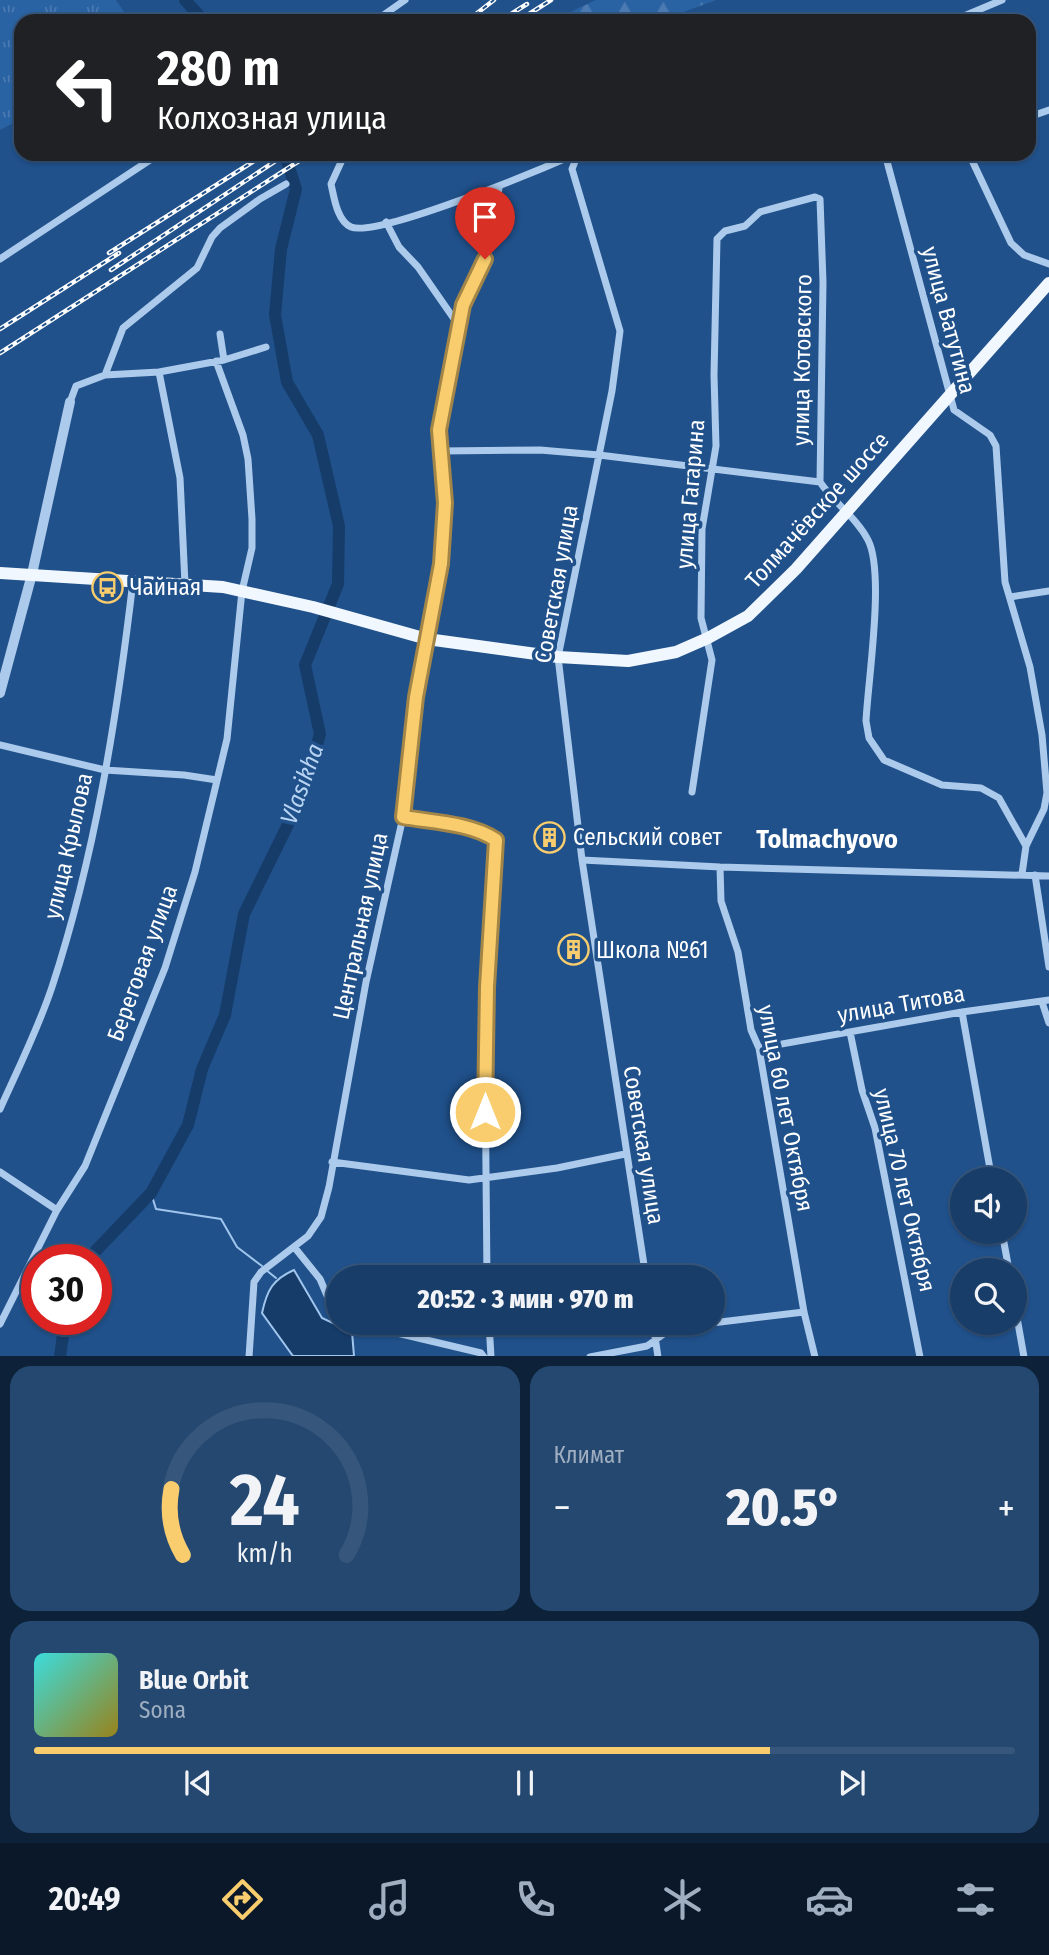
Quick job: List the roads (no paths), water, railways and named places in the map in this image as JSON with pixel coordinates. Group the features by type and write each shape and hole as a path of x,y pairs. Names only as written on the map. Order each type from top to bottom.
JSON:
{"main road":[{"name":"Толмачёвское шоссе","path":"0,573 185,584 242,591 353,617 427,639 558,657 628,661 676,652 708,638 756,608 796,569 1049,283"}],"street":[{"path":"385,14 405,0"},
{"path":"969,14 1002,0"},
{"path":"0,259 148,161"},
{"path":"342,161 331,184 346,225 354,229 499,188 561,161"},
{"name":"Советская улица","path":"575,161 572,169 620,331 599,455 558,657 582,860 644,1265"},
{"name":"улица Ватутина","path":"887,161 954,410 990,435 996,446 1005,582 1030,667 1042,735 1047,793 1044,809 1026,846 1022,874"},
{"path":"972,161 1011,243 1024,255 1049,264"},
{"path":"105,376 122,328 197,268 220,228 286,184"},
{"name":"Центральная улица","path":"249,1356 254,1282 261,1272 295,1248 321,1217 366,982 403,817 416,697 442,551 445,503 439,430 463,305 491,242 499,188"},
{"name":"улица Гагарина","path":"692,792 711,670 708,638 701,618 702,529 716,446 714,375 717,239 725,231 745,226 760,212 815,197 820,199"},
{"name":"улица Котовского","path":"820,199 823,282 820,482"},
{"path":"386,222 399,247 418,267 459,326"},
{"name":"Береговая улица","path":"0,1324 57,1210 85,1166 165,968 195,872 229,727 242,591 251,548 248,459 220,361 220,334"},
{"path":"0,694 32,574 70,402 76,386 105,376 159,372 220,361 266,347"},
{"path":"159,372 180,478 185,584"},
{"path":"440,451 540,450 820,482 831,499 866,536 873,559 866,721 869,738 884,760 903,769 942,785 992,791 1009,813 1026,846"},
{"name":"улица Крылова","path":"0,1109 51,990 70,925 105,770 133,581"},
{"path":"1010,597 1049,591"},
{"path":"0,745 105,770 217,780"},
{"path":"403,817 488,834 496,840 485,1065 486,1265"},
{"path":"582,860 720,867 1049,876"},
{"name":"улица 60 лет Октября","path":"720,867 721,901 738,953 751,1030 759,1048 804,1312 815,1356"},
{"path":"1034,875 1049,967"},
{"path":"1046,1001 1049,1023"},
{"name":"улица Титова","path":"759,1048 962,1012 1046,1001"},
{"path":"962,1012 990,1167"},
{"name":"улица 70 лет Октября","path":"850,1032 862,1090 875,1128 920,1356"},
{"path":"332,1161 469,1180 625,1154"},
{"path":"0,1172 57,1210"},
{"path":"295,1248 320,1279 326,1293"},
{"path":"725,1321 804,1312"},
{"path":"415,1335 484,1356"},
{"path":"490,1335 491,1356"},
{"path":"655,1335 658,1356"},
{"path":"590,1356 647,1346 662,1335"},
{"path":"1020,1335 1024,1356"}],"waterway":[{"name":"Vlasikha","path":"185,0 198,14"},
{"name":"Vlasikha","path":"102,1244 151,1193 188,1125 202,1069 225,1015 244,914 304,792 320,734 305,665 338,584 339,526 318,435 287,382 275,315 281,249 296,189 287,161"},
{"path":"151,1193 156,1209 221,1219 237,1247 262,1266"},
{"path":"266,1270 276,1278"},
{"name":"Vlasikha","path":"60,1356 63,1335"}],"railway":[{"path":"476,14 494,0"},
{"path":"529,14 551,0"},
{"path":"511,14 527,4"},
{"path":"109,253 254,161"},
{"path":"111,270 275,161"},
{"path":"0,353 299,161"},
{"path":"0,329 119,253"}],"place":[{"name":"Чайная","path":"107,587"},
{"name":"Сельский совет","path":"550,837"},
{"name":"Школа №61","path":"573,950"}],"district":[{"name":"Tolmachyovo","path":"827,839"}]}
